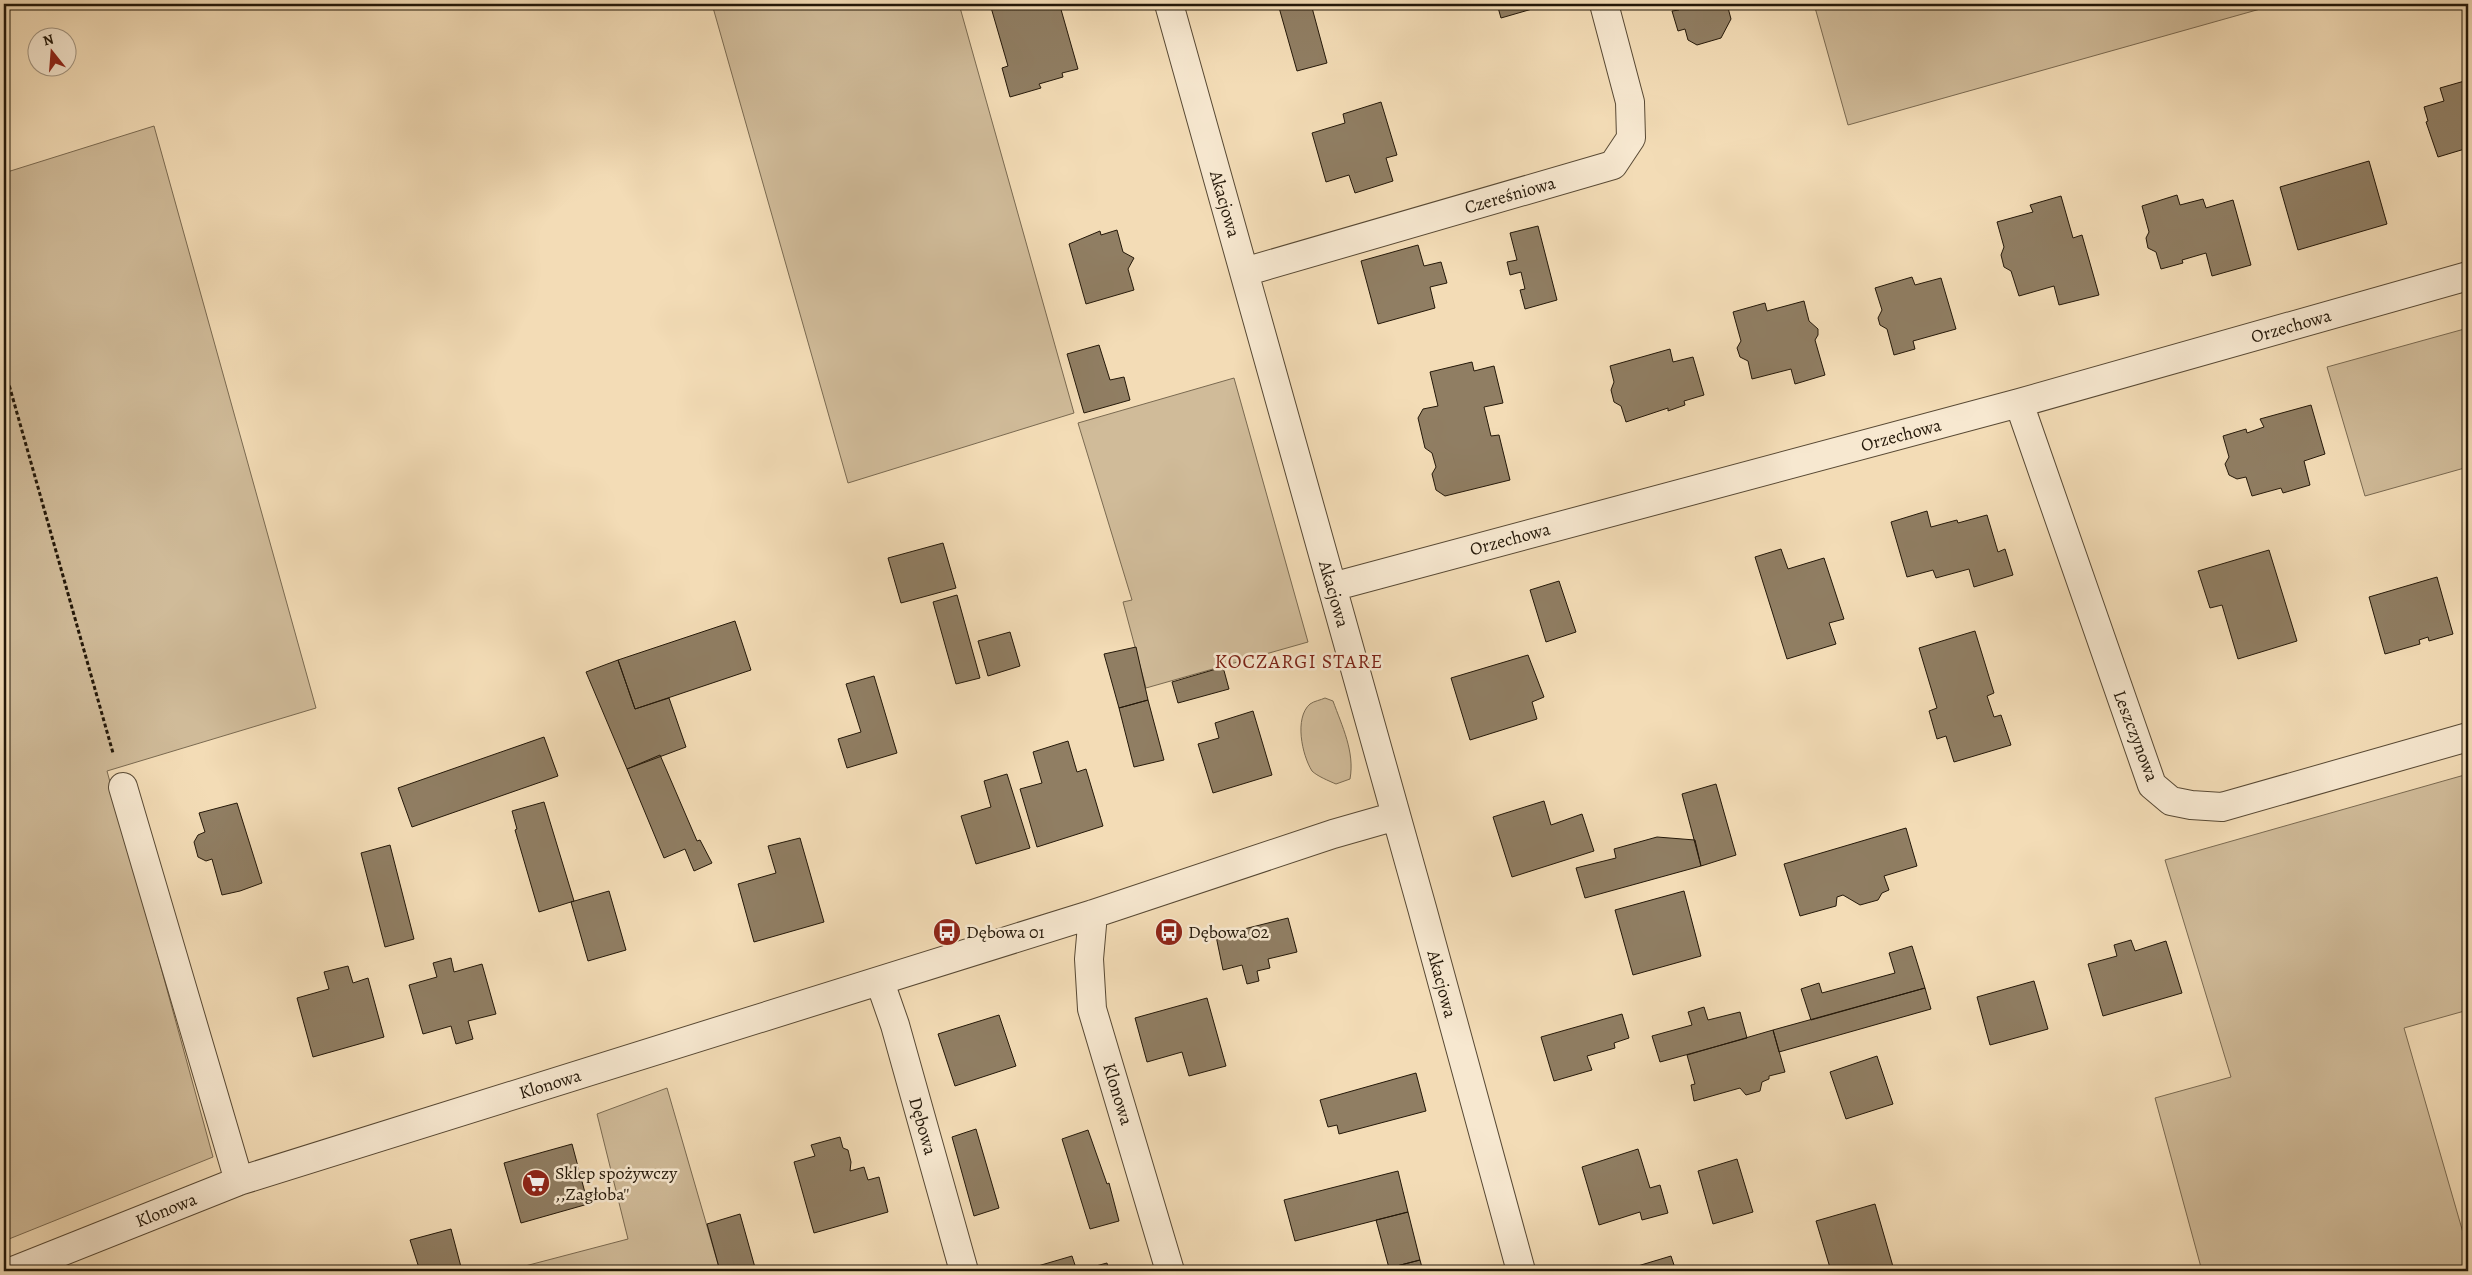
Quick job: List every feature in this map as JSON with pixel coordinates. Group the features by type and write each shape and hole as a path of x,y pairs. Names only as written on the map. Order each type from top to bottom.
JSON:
{"street":[{"name":"Akacjowa","path":"1169,4 1521,1271"},
{"name":"Czereśniowa","path":"1244,272 1613,165 1631,138 1630,102 1604,4"},
{"name":"Orzechowa","path":"1332,587 2019,403 2468,276"},
{"name":"Leszczynowa","path":"2019,403 2152,785 2171,801 2191,805 2222,807 2468,737"},
{"path":"123,787 239,1181"},
{"name":"Klonowa","path":"13,1271 239,1181 880,982 1094,914 1333,834 1396,816"},
{"name":"Klonowa","path":"1094,914 1089,959 1092,1009 1170,1271"},
{"name":"Dębowa","path":"880,982 895,1025 964,1271"}],"path":[{"path":"4,367 123,787"}],"shaded area":[{"path":"712,4 959,4 1074,413 848,483"},
{"path":"1814,4 2278,4 1848,125"},
{"path":"154,126 316,708 107,771 213,1157 4,1241 4,173"},
{"path":"2468,328 2468,467 2365,496 2327,367"},
{"path":"1234,378 1308,642 1146,688 1123,602 1132,600 1078,423"},
{"path":"1325,698 1333,701 1347,739 1351,759 1350,779 1336,784 1312,771 1305,756 1301,737 1302,718 1305,710 1310,704"},
{"path":"2468,774 2468,1010 2404,1028 2468,1250 2468,1271 2202,1271 2155,1098 2231,1077 2165,860"},
{"path":"667,1088 720,1271 506,1271 628,1239 597,1114"}],"building":[{"path":"990,4 1057,4 1060,6 1078,69 1062,73 1063,77 1039,84 1041,88 1010,97 1002,68 1008,66"},
{"path":"1278,4 1311,4 1327,63 1297,71"},
{"path":"1497,4 1538,4 1539,7 1501,18"},
{"path":"1678,4 1727,4 1731,19 1721,38 1697,45 1688,40 1685,29 1678,31 1672,11 1679,10"},
{"path":"2468,80 2468,148 2438,157 2426,122 2428,121 2424,107 2444,101 2440,88"},
{"path":"1381,102 1397,155 1386,158 1393,181 1355,193 1349,175 1326,182 1312,133 1345,123 1343,114"},
{"path":"2369,161 2387,224 2298,250 2280,187"},
{"path":"2177,195 2180,205 2203,199 2206,208 2233,200 2251,265 2212,276 2206,253 2182,260 2183,263 2161,269 2156,252 2148,248 2146,238 2149,232 2142,206"},
{"path":"2061,196 2073,238 2082,235 2099,295 2059,305 2054,286 2019,296 2011,271 2004,267 2001,255 2004,247 1997,222 2033,212 2030,205"},
{"path":"1538,226 1557,300 1525,309 1520,290 1525,289 1521,272 1510,275 1507,262 1517,260 1510,233"},
{"path":"1117,230 1123,252 1134,258 1128,269 1134,290 1086,304 1069,244 1100,231 1101,235"},
{"path":"1418,245 1424,266 1441,262 1447,283 1430,287 1435,308 1378,324 1361,261"},
{"path":"1912,277 1915,285 1941,278 1956,329 1913,341 1915,349 1894,355 1887,329 1880,325 1878,318 1882,310 1875,288"},
{"path":"1804,301 1809,321 1818,329 1818,335 1815,340 1825,375 1795,384 1791,369 1752,379 1748,361 1740,357 1737,348 1741,341 1733,312 1765,303 1767,311"},
{"path":"1099,345 1110,380 1124,377 1130,400 1084,413 1067,354"},
{"path":"1670,349 1673,362 1693,357 1704,395 1684,401 1685,405 1668,411 1668,408 1626,422 1621,406 1614,402 1611,390 1614,382 1610,366"},
{"path":"1472,362 1474,371 1494,366 1503,403 1484,407 1491,436 1499,435 1510,480 1445,496 1436,490 1432,474 1436,467 1432,453 1425,448 1418,418 1423,409 1438,406 1430,372"},
{"path":"2311,405 2325,454 2304,461 2310,485 2283,493 2281,488 2252,496 2246,477 2237,479 2229,475 2225,464 2229,457 2223,436 2246,429 2247,433 2264,427 2260,419"},
{"path":"1927,511 1931,527 1957,520 1958,523 1987,515 1998,552 2005,549 2013,575 1974,587 1969,569 1936,578 1933,570 1907,577 1891,522"},
{"path":"943,543 956,588 901,603 888,558"},
{"path":"1781,549 1788,569 1824,558 1844,619 1829,623 1836,644 1787,659 1755,557"},
{"path":"2269,550 2297,641 2238,659 2222,605 2210,608 2198,571"},
{"path":"2437,577 2453,634 2429,641 2428,637 2419,640 2420,644 2385,654 2369,597"},
{"path":"1559,581 1576,632 1546,642 1530,590"},
{"path":"957,595 980,678 956,684 933,602"},
{"path":"735,621 751,670 635,709 618,660"},
{"path":"1975,631 1994,693 1987,696 1994,717 2001,715 2011,745 1954,762 1946,736 1937,739 1929,711 1937,708 1919,648"},
{"path":"1010,632 1020,666 988,676 978,641"},
{"path":"1136,647 1148,700 1119,708 1104,654"},
{"path":"1528,655 1544,697 1532,702 1537,719 1470,740 1451,678"},
{"path":"618,660 635,709 669,698 686,747 627,769 586,672"},
{"path":"1223,667 1229,689 1178,703 1172,682"},
{"path":"874,676 897,753 847,768 838,739 861,732 846,684"},
{"path":"1148,700 1164,760 1134,767 1119,708"},
{"path":"1253,711 1272,775 1213,793 1198,744 1219,738 1215,723"},
{"path":"544,737 558,776 412,827 398,788"},
{"path":"1068,741 1077,772 1086,769 1103,826 1037,847 1020,789 1042,783 1033,752"},
{"path":"660,755 697,841 700,840 712,863 694,871 685,849 664,858 627,769"},
{"path":"1007,774 1030,848 976,864 961,816 991,807 984,781"},
{"path":"1716,784 1736,855 1701,866 1682,794"},
{"path":"1544,801 1551,825 1582,814 1594,851 1512,877 1493,817"},
{"path":"544,802 574,901 539,912 515,830 517,829 512,811"},
{"path":"237,803 262,883 222,895 212,859 206,861 198,857 194,842 198,835 205,832 199,813"},
{"path":"1906,828 1917,866 1884,876 1889,890 1882,893 1878,900 1860,905 1843,895 1837,897 1836,906 1800,916 1784,864"},
{"path":"1657,837 1695,840 1701,866 1585,898 1576,868 1616,858 1614,849"},
{"path":"800,838 824,922 754,942 738,884 776,873 768,846"},
{"path":"390,845 414,939 385,947 361,853"},
{"path":"609,891 626,950 588,961 571,902"},
{"path":"1684,891 1701,956 1633,975 1615,910"},
{"path":"1288,918 1297,952 1268,959 1270,968 1257,971 1259,981 1247,984 1242,965 1223,970 1216,936"},
{"path":"2131,940 2135,951 2166,941 2182,993 2103,1016 2088,964 2117,956 2114,945"},
{"path":"1912,946 1925,988 1811,1020 1801,989 1819,983 1822,993 1895,973 1889,953"},
{"path":"451,958 454,972 482,964 496,1014 468,1021 473,1039 456,1044 451,1026 423,1034 409,985 437,977 433,963"},
{"path":"348,966 353,983 368,978 384,1037 313,1057 297,998 329,989 324,972"},
{"path":"2034,981 2048,1029 1990,1045 1977,997"},
{"path":"1925,988 1931,1009 1779,1052 1773,1030"},
{"path":"1207,998 1226,1066 1189,1076 1182,1052 1147,1062 1135,1018"},
{"path":"1704,1007 1708,1020 1740,1012 1747,1038 1660,1062 1652,1036 1692,1025 1688,1012"},
{"path":"1622,1014 1629,1038 1614,1043 1615,1048 1587,1056 1592,1070 1554,1081 1541,1037"},
{"path":"999,1015 1016,1066 955,1086 938,1034"},
{"path":"1773,1030 1785,1072 1769,1076 1769,1079 1762,1082 1760,1091 1746,1095 1740,1088 1694,1101 1691,1085 1695,1084 1687,1055"},
{"path":"1877,1056 1893,1104 1846,1119 1830,1072"},
{"path":"1416,1073 1426,1111 1339,1134 1337,1125 1328,1127 1320,1100"},
{"path":"976,1129 999,1208 974,1216 952,1137"},
{"path":"1088,1130 1107,1184 1109,1183 1119,1221 1090,1229 1062,1139"},
{"path":"840,1137 843,1148 848,1150 851,1162 850,1171 864,1167 868,1180 879,1177 888,1212 814,1233 794,1162 815,1156 811,1145"},
{"path":"572,1144 588,1204 521,1223 504,1163"},
{"path":"1638,1149 1650,1188 1660,1185 1668,1213 1642,1220 1640,1212 1599,1225 1582,1167"},
{"path":"1737,1159 1753,1212 1713,1224 1698,1171"},
{"path":"1398,1171 1408,1212 1295,1241 1284,1200"},
{"path":"1875,1204 1894,1270 1831,1271 1816,1221"},
{"path":"1408,1212 1420,1260 1389,1268 1376,1220"},
{"path":"740,1214 756,1271 720,1271 707,1224"},
{"path":"451,1229 461,1267 444,1271 420,1271 410,1240"},
{"path":"1072,1256 1077,1271 1032,1271 1031,1268"},
{"path":"1671,1256 1676,1271 1621,1271"},
{"path":"1420,1260 1423,1271 1377,1271 1389,1268"},
{"path":"1107,1263 1109,1271 1077,1271"}],"place":[{"name":"Dębowa 01","path":"947,932"},
{"name":"Dębowa 02","path":"1169,932"},
{"name":"Sklep spożywczy ,,Zagłoba''","path":"536,1183"}],"district":[{"name":"KOCZARGI STARE","path":"1299,661"}]}
